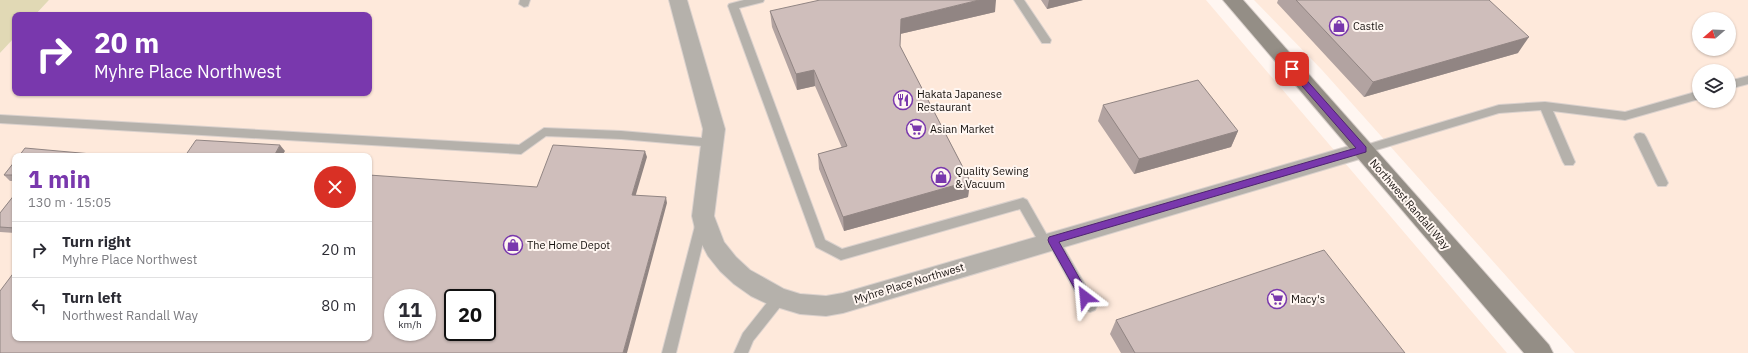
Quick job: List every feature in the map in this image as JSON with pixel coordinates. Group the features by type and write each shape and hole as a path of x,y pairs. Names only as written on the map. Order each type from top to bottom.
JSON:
{"street":[{"name":"Myhre Place Northwest","path":"678,0 714,129 714,142 703,216 708,233 716,249 728,264 742,277 760,289 779,298 800,304 826,306 843,303 1049,241 1363,150"},
{"name":"Northwest Randall Way","path":"1232,0 1540,353"}],"lane":[{"path":"759,0 733,6 820,243 841,255 1023,203 1090,306"},
{"path":"1019,0 1046,40"},
{"path":"1736,83 1748,80"},
{"path":"1363,150 1499,109 1545,106 1624,116 1692,97"},
{"path":"1545,106 1569,162"},
{"path":"0,119 521,150 544,132 621,135 714,142"},
{"path":"1640,137 1662,183"},
{"path":"668,353 703,216"},
{"path":"741,353 748,337 779,298"}],"shaded area":[{"path":"0,0 49,0 38,12 12,12 12,40 0,53"},
{"path":"49,0 1206,0 1507,353 0,353 0,53 12,40 12,96 372,96 372,12 38,12"},
{"path":"1254,0 1748,0 1748,353 1575,353 1322,70"}],"building":[{"path":"820,0 979,0 901,19 900,46 970,181 843,217 818,154 847,146 814,70 796,74 770,11"},
{"path":"1296,0 1489,0 1529,37 1373,82"},
{"path":"1198,80 1238,131 1139,159 1103,105"},
{"path":"196,140 280,145 276,153 187,153"},
{"name":"The Home Depot","path":"553,145 645,151 632,195 666,197 623,353 0,353 0,291 12,275 12,341 372,341 372,175 537,187"},
{"path":"25,148 81,153 21,153"},
{"path":"12,165 12,175 4,175"},
{"path":"12,198 12,228 0,227 0,213"},
{"name":"Macy's","path":"1324,250 1405,353 1135,353 1116,320"}],"place":[{"name":"Castle","path":"1339,26"},
{"name":"Hakata Japanese Restaurant","path":"903,100"},
{"name":"Asian Market","path":"916,129"},
{"name":"Quality Sewing & Vacuum","path":"941,177"},
{"name":"The Home Depot","path":"513,245"},
{"name":"Macy's","path":"1277,299"}],"route":[{"path":"1085,297 1053,240 1363,150 1292,69"}]}
